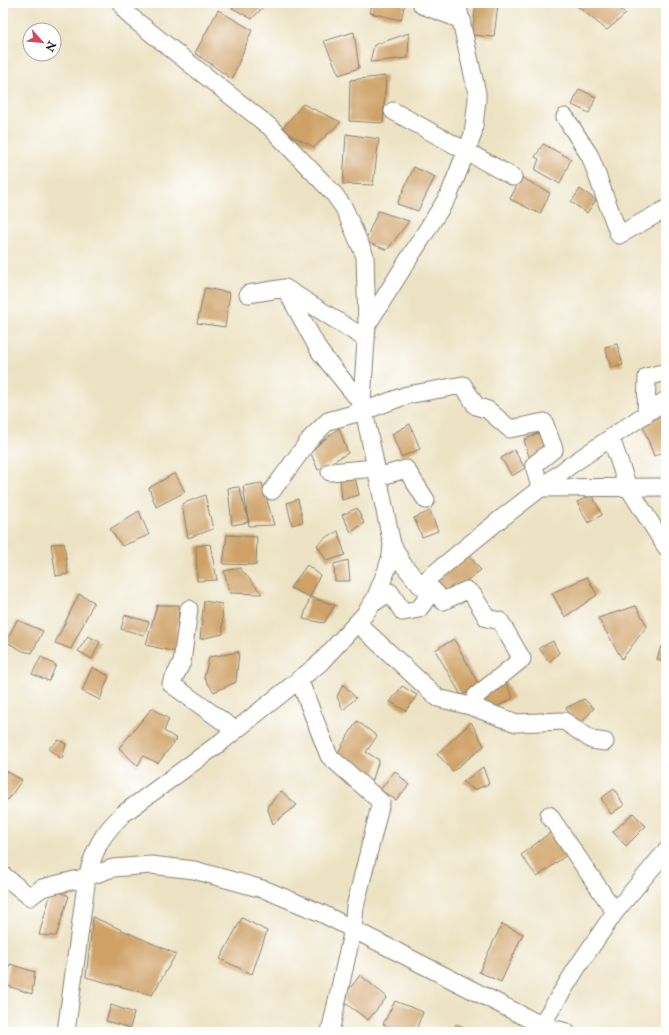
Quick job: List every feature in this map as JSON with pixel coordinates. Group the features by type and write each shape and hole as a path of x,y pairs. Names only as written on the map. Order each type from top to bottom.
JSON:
{"street":[{"path":"121,3 131,17 270,127 334,194 344,208 364,256 367,332 362,395 392,544 402,563 443,601 467,590 474,595 487,618 500,621 522,659 476,696 474,708"},
{"path":"367,332 449,196 473,134 477,100 462,20 457,3"},
{"path":"422,5 462,20"},
{"path":"393,111 513,177"},
{"path":"565,117 590,156 619,235 666,209"},
{"path":"248,294 285,288 367,332"},
{"path":"285,288 320,352 364,408"},
{"path":"646,414 647,377 666,372"},
{"path":"272,491 310,439 328,421 407,395 463,385 476,406 488,410 510,429 544,422 554,449 534,465 540,488"},
{"path":"372,604 390,592 403,612 419,609 427,587 498,521 568,467 666,400"},
{"path":"611,438 628,487 666,547"},
{"path":"330,472 377,472 406,469 426,500"},
{"path":"540,488 666,487"},
{"path":"66,1032 87,876 99,841 122,814 235,730 320,663 357,623 372,604 387,569 392,544"},
{"path":"189,609 182,662 171,684 235,730"},
{"path":"357,623 438,698 474,708 516,723 564,721 592,740 604,742"},
{"path":"299,679 329,756 381,802 355,907 353,930 330,1032"},
{"path":"549,815 615,912"},
{"path":"539,1028 578,966 615,912 666,851"},
{"path":"3,875 30,897 42,888 113,868 150,865 194,870 266,890 321,913 539,1028 564,1030 566,1032"}],"building":[{"path":"223,3 267,3 252,19"},
{"path":"372,3 405,3 401,20 370,13"},
{"path":"476,3 498,3 494,37 472,35"},
{"path":"573,3 613,3 626,14 607,30"},
{"path":"218,10 252,30 232,79 195,53"},
{"path":"354,32 359,68 339,75 324,41"},
{"path":"409,33 408,58 370,62 374,45"},
{"path":"386,76 383,123 349,121 350,80"},
{"path":"579,89 596,97 589,113 572,105"},
{"path":"303,104 341,122 314,147 281,130"},
{"path":"346,134 379,139 373,185 343,184"},
{"path":"543,144 571,159 560,184 535,170 539,159 535,157"},
{"path":"414,167 435,177 418,211 397,204"},
{"path":"521,177 550,193 540,214 510,199"},
{"path":"580,189 596,200 587,213 571,202"},
{"path":"378,211 409,221 387,250 365,241"},
{"path":"205,288 230,293 225,327 197,323"},
{"path":"617,344 623,365 611,368 605,347"},
{"path":"666,415 666,451 654,456 642,424"},
{"path":"410,424 420,449 401,457 392,434"},
{"path":"339,428 348,453 318,470 310,451"},
{"path":"544,430 549,449 530,460 524,440"},
{"path":"514,450 525,468 512,476 501,458"},
{"path":"354,472 359,495 342,500 340,479"},
{"path":"175,473 185,492 156,507 149,488"},
{"path":"262,483 274,525 249,526 243,486"},
{"path":"239,487 249,522 232,525 228,488"},
{"path":"205,495 213,529 188,538 182,504"},
{"path":"592,495 602,515 588,523 577,502"},
{"path":"298,499 303,522 292,525 287,503"},
{"path":"357,508 364,523 351,532 342,515"},
{"path":"139,511 149,535 122,546 110,529"},
{"path":"430,511 438,531 422,537 414,518"},
{"path":"666,519 666,537 657,526"},
{"path":"338,531 345,555 327,561 317,545 325,538"},
{"path":"227,535 257,537 256,565 223,564"},
{"path":"64,543 68,574 56,576 51,544"},
{"path":"210,544 217,580 197,581 196,546"},
{"path":"467,554 481,570 444,597 434,582"},
{"path":"348,560 350,581 335,581 334,564"},
{"path":"307,565 320,575 310,597 290,588"},
{"path":"240,568 262,594 230,593 224,571"},
{"path":"587,577 597,595 565,617 552,593"},
{"path":"79,594 94,602 71,649 55,643"},
{"path":"310,597 335,605 324,623 303,619"},
{"path":"204,601 222,604 223,634 200,639"},
{"path":"157,605 179,605 176,652 146,645"},
{"path":"636,606 647,626 622,659 598,618"},
{"path":"125,615 149,622 144,635 121,629"},
{"path":"17,620 43,631 32,653 23,651 6,642"},
{"path":"88,636 100,642 92,659 78,651"},
{"path":"454,639 480,687 461,695 435,650"},
{"path":"553,641 559,653 549,662 539,648"},
{"path":"661,647 666,648 666,663 657,659"},
{"path":"239,652 236,682 214,692 204,678 209,657"},
{"path":"41,657 56,665 49,681 32,674"},
{"path":"92,667 109,676 100,700 82,691"},
{"path":"506,682 513,698 489,711 481,697"},
{"path":"343,684 356,698 343,710 337,697"},
{"path":"402,686 417,695 406,711 390,702"},
{"path":"584,699 594,708 578,727 566,708"},
{"path":"152,708 169,719 164,731 177,739 158,763 143,756 138,766 119,748"},
{"path":"357,721 377,736 366,752 379,760 372,782 335,757"},
{"path":"471,722 484,746 453,771 437,754"},
{"path":"59,740 66,744 62,759 48,749"},
{"path":"483,767 489,784 474,790 463,782"},
{"path":"6,771 22,780 8,800 3,799 3,778"},
{"path":"395,771 409,785 396,800 380,790"},
{"path":"614,789 624,805 611,814 601,798"},
{"path":"281,791 297,805 273,824 267,807"},
{"path":"633,813 646,826 626,846 613,832"},
{"path":"551,832 568,854 537,877 521,855"},
{"path":"52,889 69,896 56,936 39,935"},
{"path":"93,917 176,954 152,995 86,977"},
{"path":"242,918 267,931 252,974 220,959"},
{"path":"502,924 523,934 501,982 479,972"},
{"path":"10,964 35,972 32,994 5,985"},
{"path":"360,975 387,997 368,1020 341,1000"},
{"path":"395,1001 423,1012 415,1032 400,1032 383,1024"},
{"path":"111,1005 134,1013 130,1028 106,1021"},
{"path":"456,1024 471,1032 452,1032"}]}
